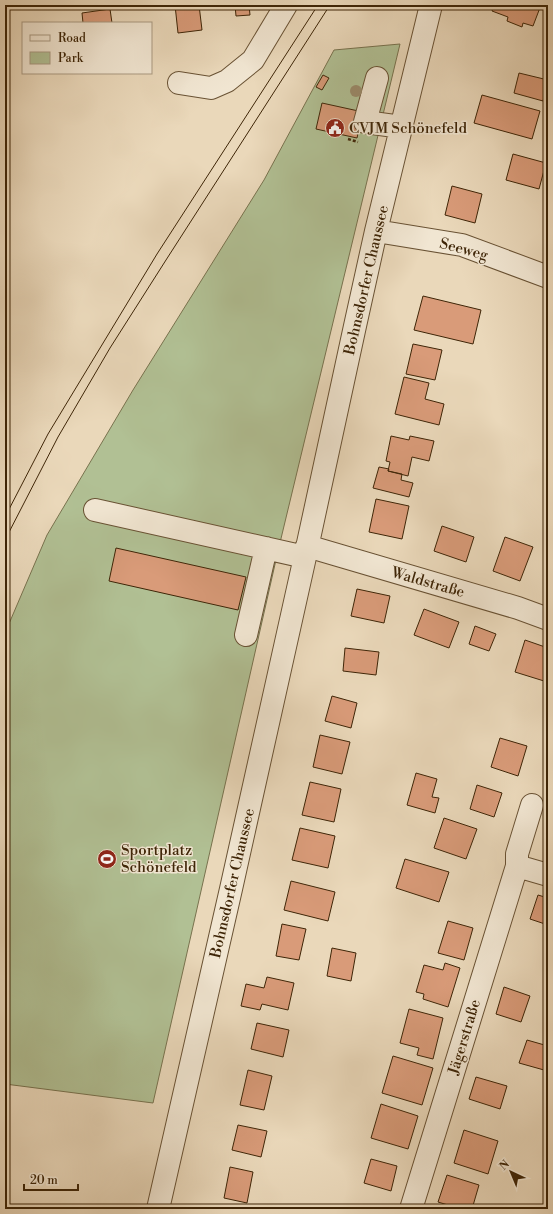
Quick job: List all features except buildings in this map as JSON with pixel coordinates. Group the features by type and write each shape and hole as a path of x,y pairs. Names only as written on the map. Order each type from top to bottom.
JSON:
{"street":[{"path":"179,83 211,88 228,81 253,60 286,5"},
{"name":"Bohnsdorfer Chaussee","path":"158,1209 306,551 376,231 431,5"},
{"path":"377,78 365,122 402,127"},
{"name":"Seeweg","path":"376,231 462,245 548,277"},
{"path":"95,510 266,548 306,551"},
{"path":"246,635 266,548"},
{"name":"Waldstraße","path":"306,551 511,606 548,619"},
{"name":"Jägerstraße","path":"411,1209 517,866 517,854 532,805"},
{"path":"517,866 548,874"}],"green space":[{"name":"Sportplatz Schönefeld","path":"400,44 278,551 153,1103 5,1084 5,633 47,535 133,390 264,180 334,50"}],"tram line":[{"path":"5,517 48,434 157,254 318,5"},
{"path":"5,540 58,437 110,348 330,5"}],"place":[{"name":"CVJM Schönefeld","path":"335,128"},
{"name":"Sportplatz Schönefeld","path":"107,859"}]}
